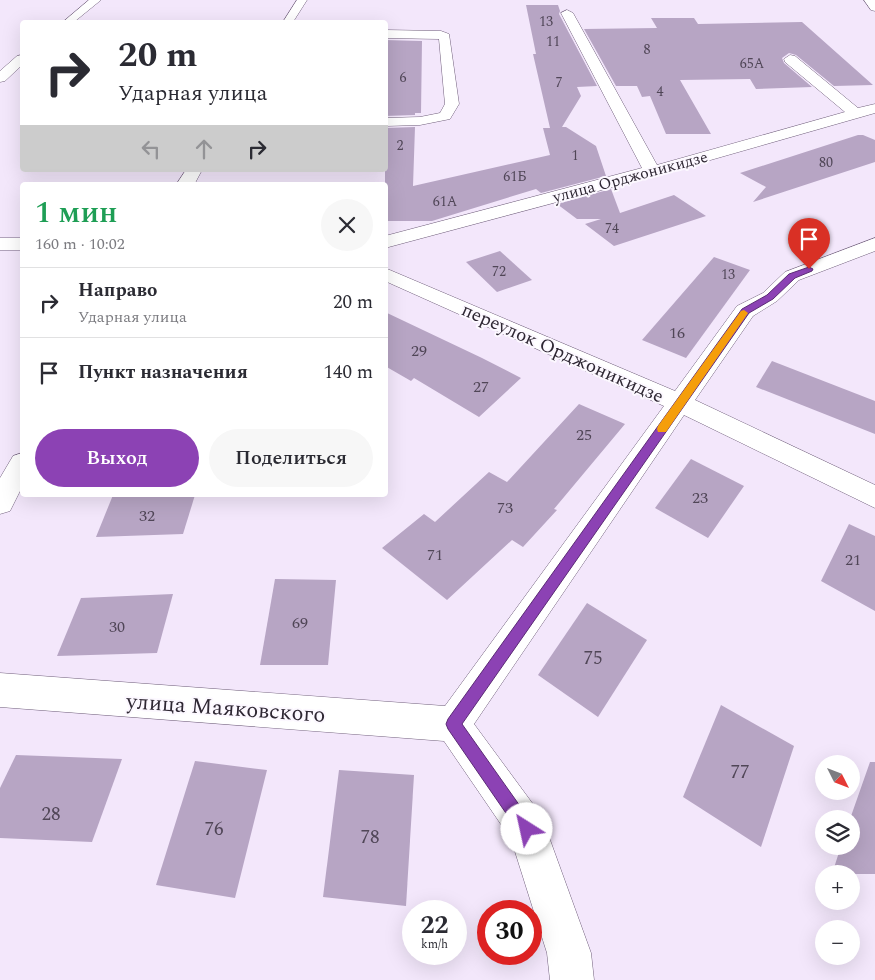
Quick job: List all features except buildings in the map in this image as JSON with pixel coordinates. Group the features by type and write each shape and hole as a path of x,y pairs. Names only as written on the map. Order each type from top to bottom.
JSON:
{"street":[{"path":"71,20 96,0"},
{"path":"289,20 302,0"},
{"path":"869,0 875,8"},
{"path":"567,13 652,171"},
{"path":"388,34 441,35 445,38 452,104 445,116 420,122 388,122"},
{"path":"0,78 20,52"},
{"path":"790,58 856,114"},
{"name":"улица Орджоникидзе","path":"388,241 652,171 875,108"},
{"path":"0,244 20,244"},
{"path":"572,980 569,954 527,829 453,724 745,311 770,297 792,276 875,244"},
{"name":"переулок Орджоникидзе","path":"388,275 680,403 875,497"},
{"path":"0,503 20,467"},
{"name":"улица Маяковского","path":"0,690 453,724"}],"slow traffic":[{"path":"662,429 705,371 744,313"}],"route":[{"path":"527,829 453,724 680,403 705,371 745,311 770,297 792,276 809,269"}]}
